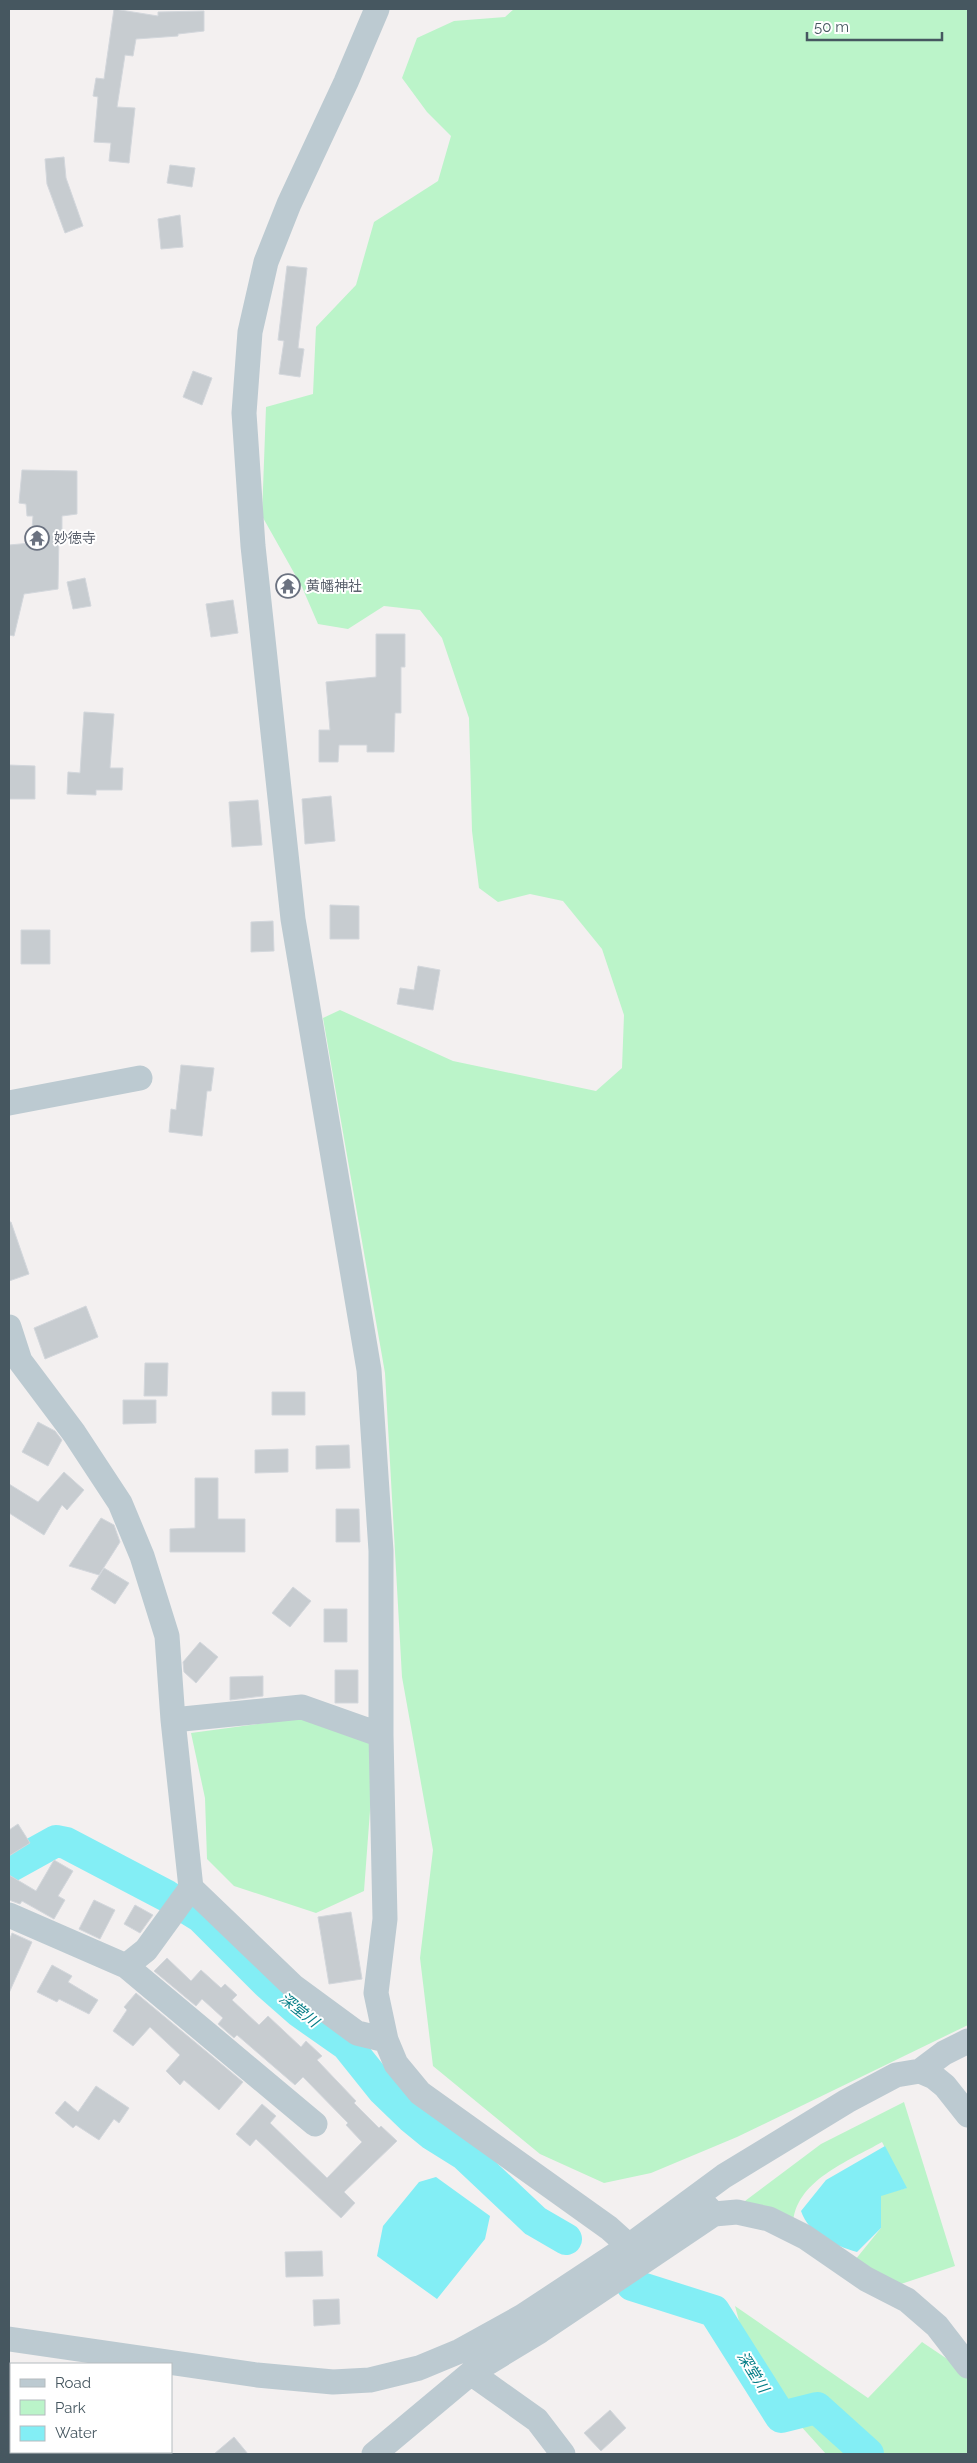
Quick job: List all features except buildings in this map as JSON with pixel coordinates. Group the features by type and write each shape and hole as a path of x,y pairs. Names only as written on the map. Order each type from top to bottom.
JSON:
{"street":[{"path":"377,9 346,82 289,204 266,262 250,332 244,413 253,546 293,920 369,1370 380,1551 385,1919 376,1993 386,2040 396,2064 420,2093 609,2228 629,2246"},
{"path":"9,1103 140,1078"},
{"path":"9,1327 20,1361 74,1433 120,1503 142,1556 167,1636 173,1720 191,1888 293,1986 357,2033 386,2040"},
{"path":"173,1720 302,1707 381,1735"},
{"path":"126,1966 146,1950 191,1888"},
{"path":"9,1915 126,1966 315,2124"},
{"path":"9,2339 257,2375 333,2382 370,2380 419,2368 460,2351 523,2316 629,2246 724,2176 847,2101 896,2075 920,2071 944,2053 968,2041"},
{"path":"920,2071 934,2077 945,2086 968,2116"},
{"path":"696,2196 714,2214"},
{"path":"374,2454 471,2373 540,2331 714,2214 737,2212 769,2219 805,2237 866,2279 907,2300 937,2326 968,2366"},
{"path":"471,2373 537,2420 563,2454"}],"green space":[{"path":"514,9 968,9 968,2025 737,2137 651,2173 604,2183 540,2154 433,2066 420,1958 433,1850 402,1677 385,1373 323,1018 340,1010 453,1061 596,1091 622,1068 624,1015 602,949 563,901 530,894 498,902 479,888 472,831 469,718 442,638 420,610 384,606 348,629 318,624 302,587 262,516 266,407 313,394 316,327 356,285 374,222 438,181 451,136 427,112 402,78 417,38 454,21 505,17"},
{"path":"303,1718 375,1744 364,1891 316,1913 234,1886 207,1859 205,1798 191,1733"},
{"path":"904,2102 955,2266 886,2289 855,2260 881,2228 881,2195 906,2188 882,2142 840,2165 813,2184 803,2196 796,2210 793,2225 729,2213 821,2144"},
{"path":"735,2306 868,2398 922,2342 968,2373 968,2454 826,2454 753,2373"}],"water":[{"path":"885,2146 907,2188 881,2196 881,2228 857,2252 831,2242 816,2233 810,2227 801,2211 826,2180"},
{"path":"436,2177 490,2216 485,2239 437,2299 377,2256 383,2226 419,2182"}],"waterway":[{"name":"深堂川","path":"9,1867 56,1841 66,1843 167,1896 201,1917 267,1983 300,2012 347,2045 383,2090 411,2117 433,2135 465,2155 535,2221 566,2239"},
{"name":"深堂川","path":"632,2285 714,2311 781,2417 817,2408 868,2454"}],"place":[{"name":"妙徳寺","path":"37,538"},
{"name":"黄幡神社","path":"288,586"}]}
